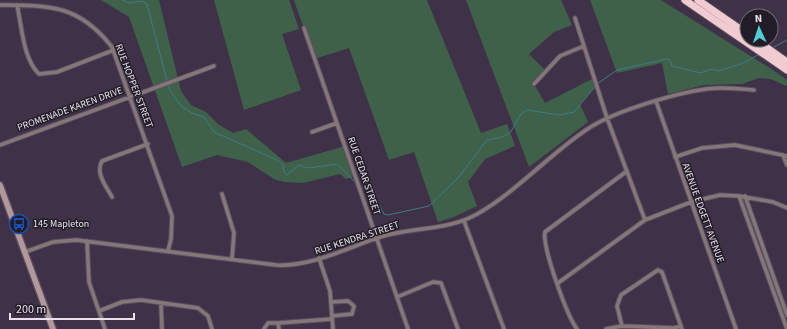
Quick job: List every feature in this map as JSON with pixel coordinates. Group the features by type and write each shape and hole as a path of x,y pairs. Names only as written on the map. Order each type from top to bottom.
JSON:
{"highway":[{"path":"685,0 787,70"},
{"path":"698,0 739,28"},
{"path":"767,48 787,62"}],"main road":[{"path":"0,185 54,329"}],"street":[{"name":"RUE HOPPER STREET","path":"0,5 48,6 73,12 101,32 114,50 172,216 172,239 168,252"},
{"path":"17,5 27,52 34,69 40,74 57,72 114,50"},
{"path":"575,18 608,118 645,220"},
{"name":"RUE CEDAR STREET","path":"304,28 408,329"},
{"path":"534,84 560,56 584,46"},
{"name":"PROMENADE KAREN DRIVE","path":"0,145 214,66"},
{"name":"RUE KENDRA STREET","path":"25,252 53,242 66,240 87,241 289,266 319,258 394,232 450,226 464,221 479,213 587,129 608,118 656,101 698,90 720,88 754,90"},
{"name":"AVENUE EDGETT AVENUE","path":"656,101 736,329"},
{"path":"312,132 337,123"},
{"path":"112,197 99,173 98,167 102,161 148,144"},
{"path":"675,157 702,148 735,145 785,155 787,165"},
{"path":"577,329 571,321 558,283 544,239 545,232 627,171"},
{"path":"222,194 234,233 232,259"},
{"path":"558,283 645,220 691,202 720,195 745,196 772,202 787,208"},
{"path":"739,196 786,329"},
{"path":"745,196 787,315"},
{"path":"464,221 504,329"},
{"path":"87,241 89,282 105,329"},
{"path":"319,258 330,291 333,329"},
{"path":"606,329 622,326 681,328 662,272 658,270 622,295 617,306 622,326"},
{"path":"397,297 433,282 441,283 458,329"},
{"path":"99,311 122,302 141,300 198,308 208,316 212,329"},
{"path":"264,329 268,323 352,314 354,306 348,301 331,302"},
{"path":"161,303 162,329"},
{"path":"278,323 279,329"}],"green space":[{"path":"101,0 159,0 181,91 191,105 206,112 218,124 233,133 246,129 286,163 345,146 355,176 346,179 340,174 303,183 284,182 274,179 248,162 217,155 182,167 129,17"},
{"path":"214,0 289,0 299,29 282,34 301,90 244,110"},
{"path":"294,0 427,0 481,133 507,124 515,146 485,159 468,182 477,206 454,217 438,222 414,152 389,160 349,48 314,59"},
{"path":"466,0 561,0 572,25 554,32 529,54 546,71 534,84 545,103 594,78 597,85 580,104 588,122 529,167"},
{"path":"590,0 661,0 773,70 787,80 787,86 770,79 759,78 742,84 704,85 668,94 662,63 617,73"}],"waterway":[{"path":"122,0 129,3 142,1 147,4 167,81"},
{"path":"779,44 787,40"},
{"path":"597,84 617,70 667,59 670,60 672,66 701,73 712,69 718,71 741,64 758,55"},
{"path":"168,84 170,91 182,107 192,113 204,117 214,132 277,160 283,165 284,172 287,175 299,165 308,168 337,164 356,183"},
{"path":"360,186 374,198 384,214 388,215 429,206 457,179 487,140 499,138 510,133 521,114 527,110 560,115 574,112 595,87"}],"place":[{"name":"145 Mapleton","path":"19,224"}]}
